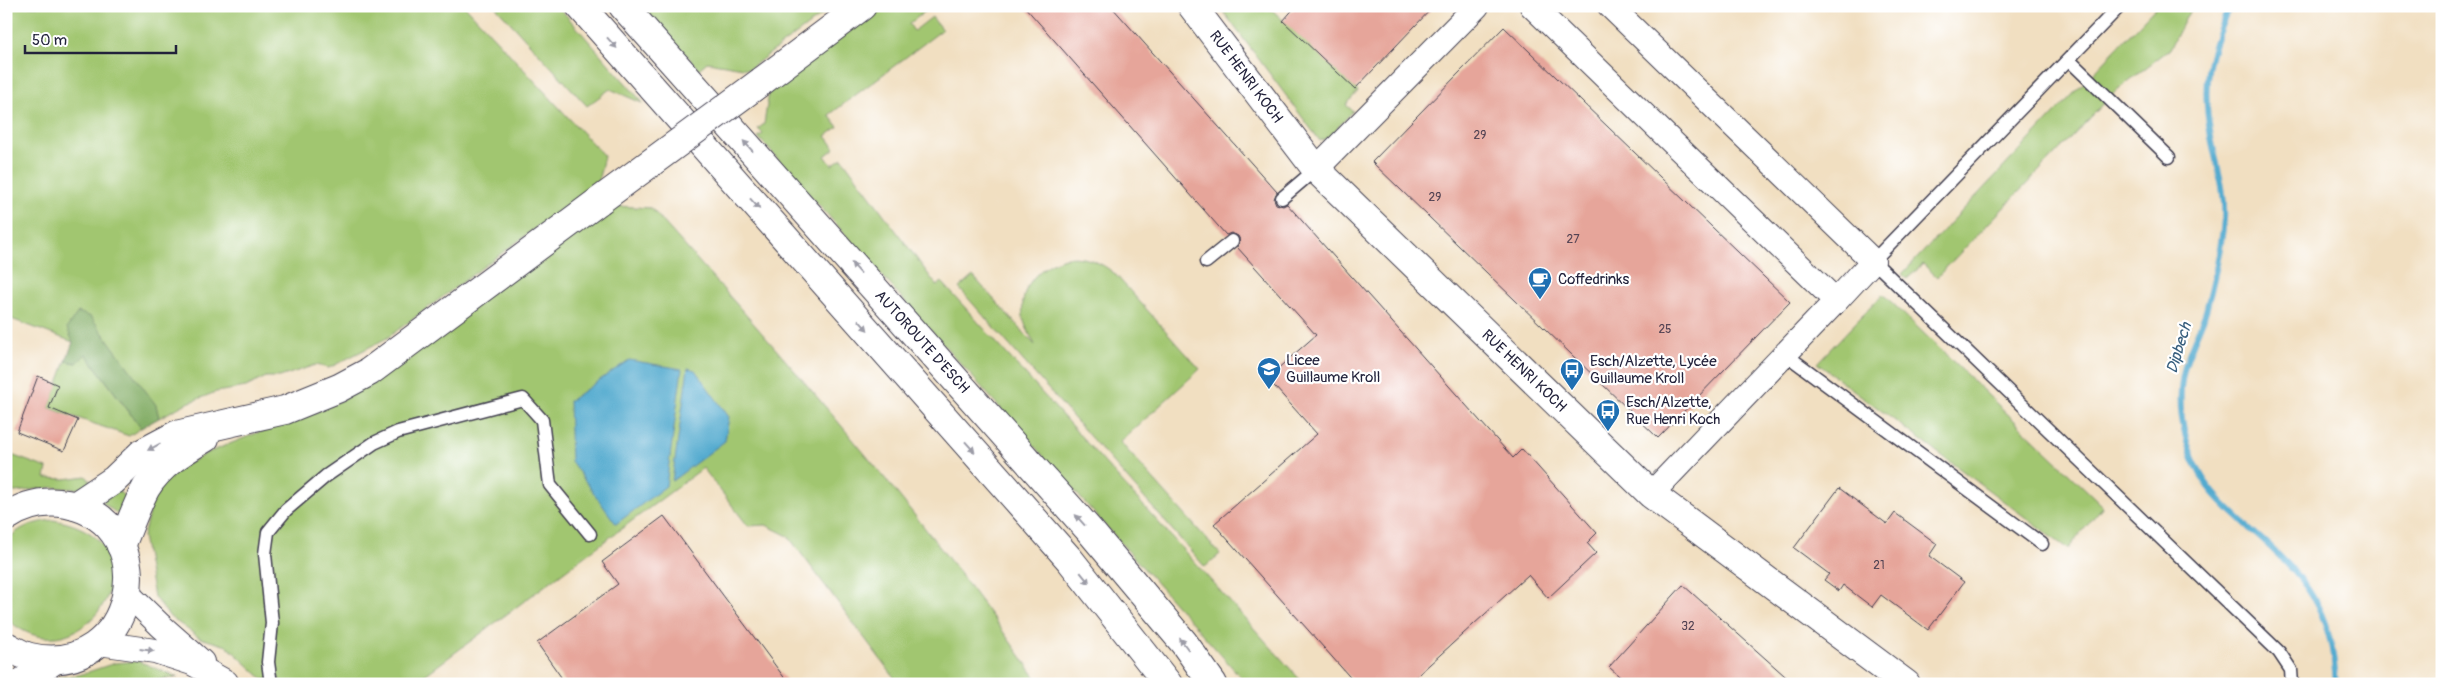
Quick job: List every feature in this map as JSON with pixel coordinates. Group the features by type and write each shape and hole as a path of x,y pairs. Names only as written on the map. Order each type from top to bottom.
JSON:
{"main road":[{"path":"580,6 1070,560 1168,684"},
{"name":"AUTOROUTE D'ESCH","path":"624,6 1090,531 1184,643 1213,684"},
{"path":"75,506 114,480 142,453 176,435 233,420 286,410 338,388 369,372 862,6"},
{"name":"RUE HENRI KOCH","path":"1192,6 1316,169 1651,494 1906,684"},
{"path":"121,546 146,488 162,468 180,453 233,420"},
{"path":"6,646 29,657 54,660 78,655 99,643 113,629 123,613 128,594 129,577 121,546 109,528 94,515 75,506 46,503 10,510"},
{"path":"20,684 54,660"}],"street":[{"path":"1316,169 1477,6"},
{"path":"1532,6 1836,301"},
{"path":"1610,6 1873,261 1651,494"},
{"path":"128,594 160,625 227,683"},
{"path":"99,643 155,651 192,663 227,683"}],"lane":[{"path":"2120,6 1873,261 2279,652 2291,670 2292,684"},
{"path":"2069,60 2169,157"},
{"path":"1282,198 1316,169"},
{"path":"1206,262 1232,241"},
{"path":"1785,354 2042,544"},
{"path":"271,684 268,662 272,623 265,554 268,532 286,510 326,476 374,443 398,432 523,399 542,420 550,486 590,534"}],"green space":[{"path":"6,6 465,6 604,156 598,182 387,338 329,368 315,365 280,377 266,377 246,387 216,392 185,404 159,418 155,405 73,342 6,317"},
{"path":"495,6 558,6 644,104 610,89 587,106"},
{"path":"642,6 834,6 749,69 707,62 699,69"},
{"path":"883,6 932,6 909,24 914,31 932,17 942,30 829,115 838,127 826,136 835,148 825,156 832,165 842,158 937,286 942,282 1304,684 1247,684 758,137 763,134 758,129 764,124 769,92"},
{"path":"1219,6 1268,6 1358,91 1346,105 1353,111 1329,137 1320,141"},
{"path":"2157,6 2192,6 2170,49 2117,90 1937,277 1923,264 1907,279 1902,274"},
{"path":"616,206 651,208 702,265 804,381 902,499 996,621 1040,684 899,684 788,536 766,525 748,526 703,468 413,684 281,684 278,676 264,680 227,646 200,638 170,617 154,597 143,536 154,494 175,471 207,453 264,430 312,414 344,399 605,209 608,212"},
{"path":"1068,257 1093,261 1114,273 1200,369 1120,442 1220,554 1205,567 959,288 973,276 1035,345 1023,316 1024,295 1028,286 1040,271"},
{"path":"1883,294 2103,506 2068,549 1817,363"},
{"path":"78,312 91,317 156,405 159,418 141,428 86,354 77,363 66,361 73,342 67,328"},
{"path":"86,354 141,428 129,436 49,408 66,361 77,363"},
{"path":"6,453 47,468 45,478 65,479 86,476 93,484 76,489 41,488 6,492"},
{"path":"116,489 130,501 120,516 102,502"},
{"path":"53,520 89,533 108,553 112,578 104,603 86,624 63,636 35,635 6,618 6,542 15,533 27,526"},
{"path":"138,661 178,677 132,684 41,684 49,679 79,675 115,663"}],"water":[{"path":"629,360 682,369 666,486 616,524 571,461 569,401"},
{"path":"688,368 695,370 729,417 725,441 672,481"}],"building":[{"path":"1024,6 1111,6 1277,192 1274,199 1276,204 1283,206 1287,204 1513,458 1522,449 1597,533 1587,543 1596,553 1548,598 1528,575 1408,684 1356,684 1214,524 1317,434 1267,378 1316,335 1237,247 1240,240 1238,236 1231,233 1226,235"},
{"path":"1296,6 1434,6 1355,89 1283,21"},
{"path":"1504,27 1790,302 1658,438 1372,162"},
{"path":"38,376 58,385 49,408 78,420 64,451 17,432"},
{"path":"1839,488 1887,524 1895,513 1937,544 1929,556 1964,582 1928,630 1881,595 1872,607 1843,585 1839,591 1824,580 1829,574 1794,548"},
{"path":"664,516 789,684 566,684 537,643 618,584 602,562"},
{"path":"1683,585 1794,684 1628,684 1609,667"}],"waterway":[{"name":"Dipbech","path":"2230,6 2211,55 2207,85 2208,118 2224,198 2223,231 2206,311 2190,351 2181,386 2184,431 2193,460 2210,489 2229,510 2286,563 2312,596 2322,614 2329,634 2336,684"}],"place":[{"name":"Coffedrinks","path":"1540,300"},
{"name":"Licee Guillaume Kroll","path":"1269,390"},
{"name":"Esch/Alzette, Lycée Guillaume Kroll","path":"1572,391"},
{"name":"Esch/Alzette, Rue Henri Koch","path":"1608,432"}]}
